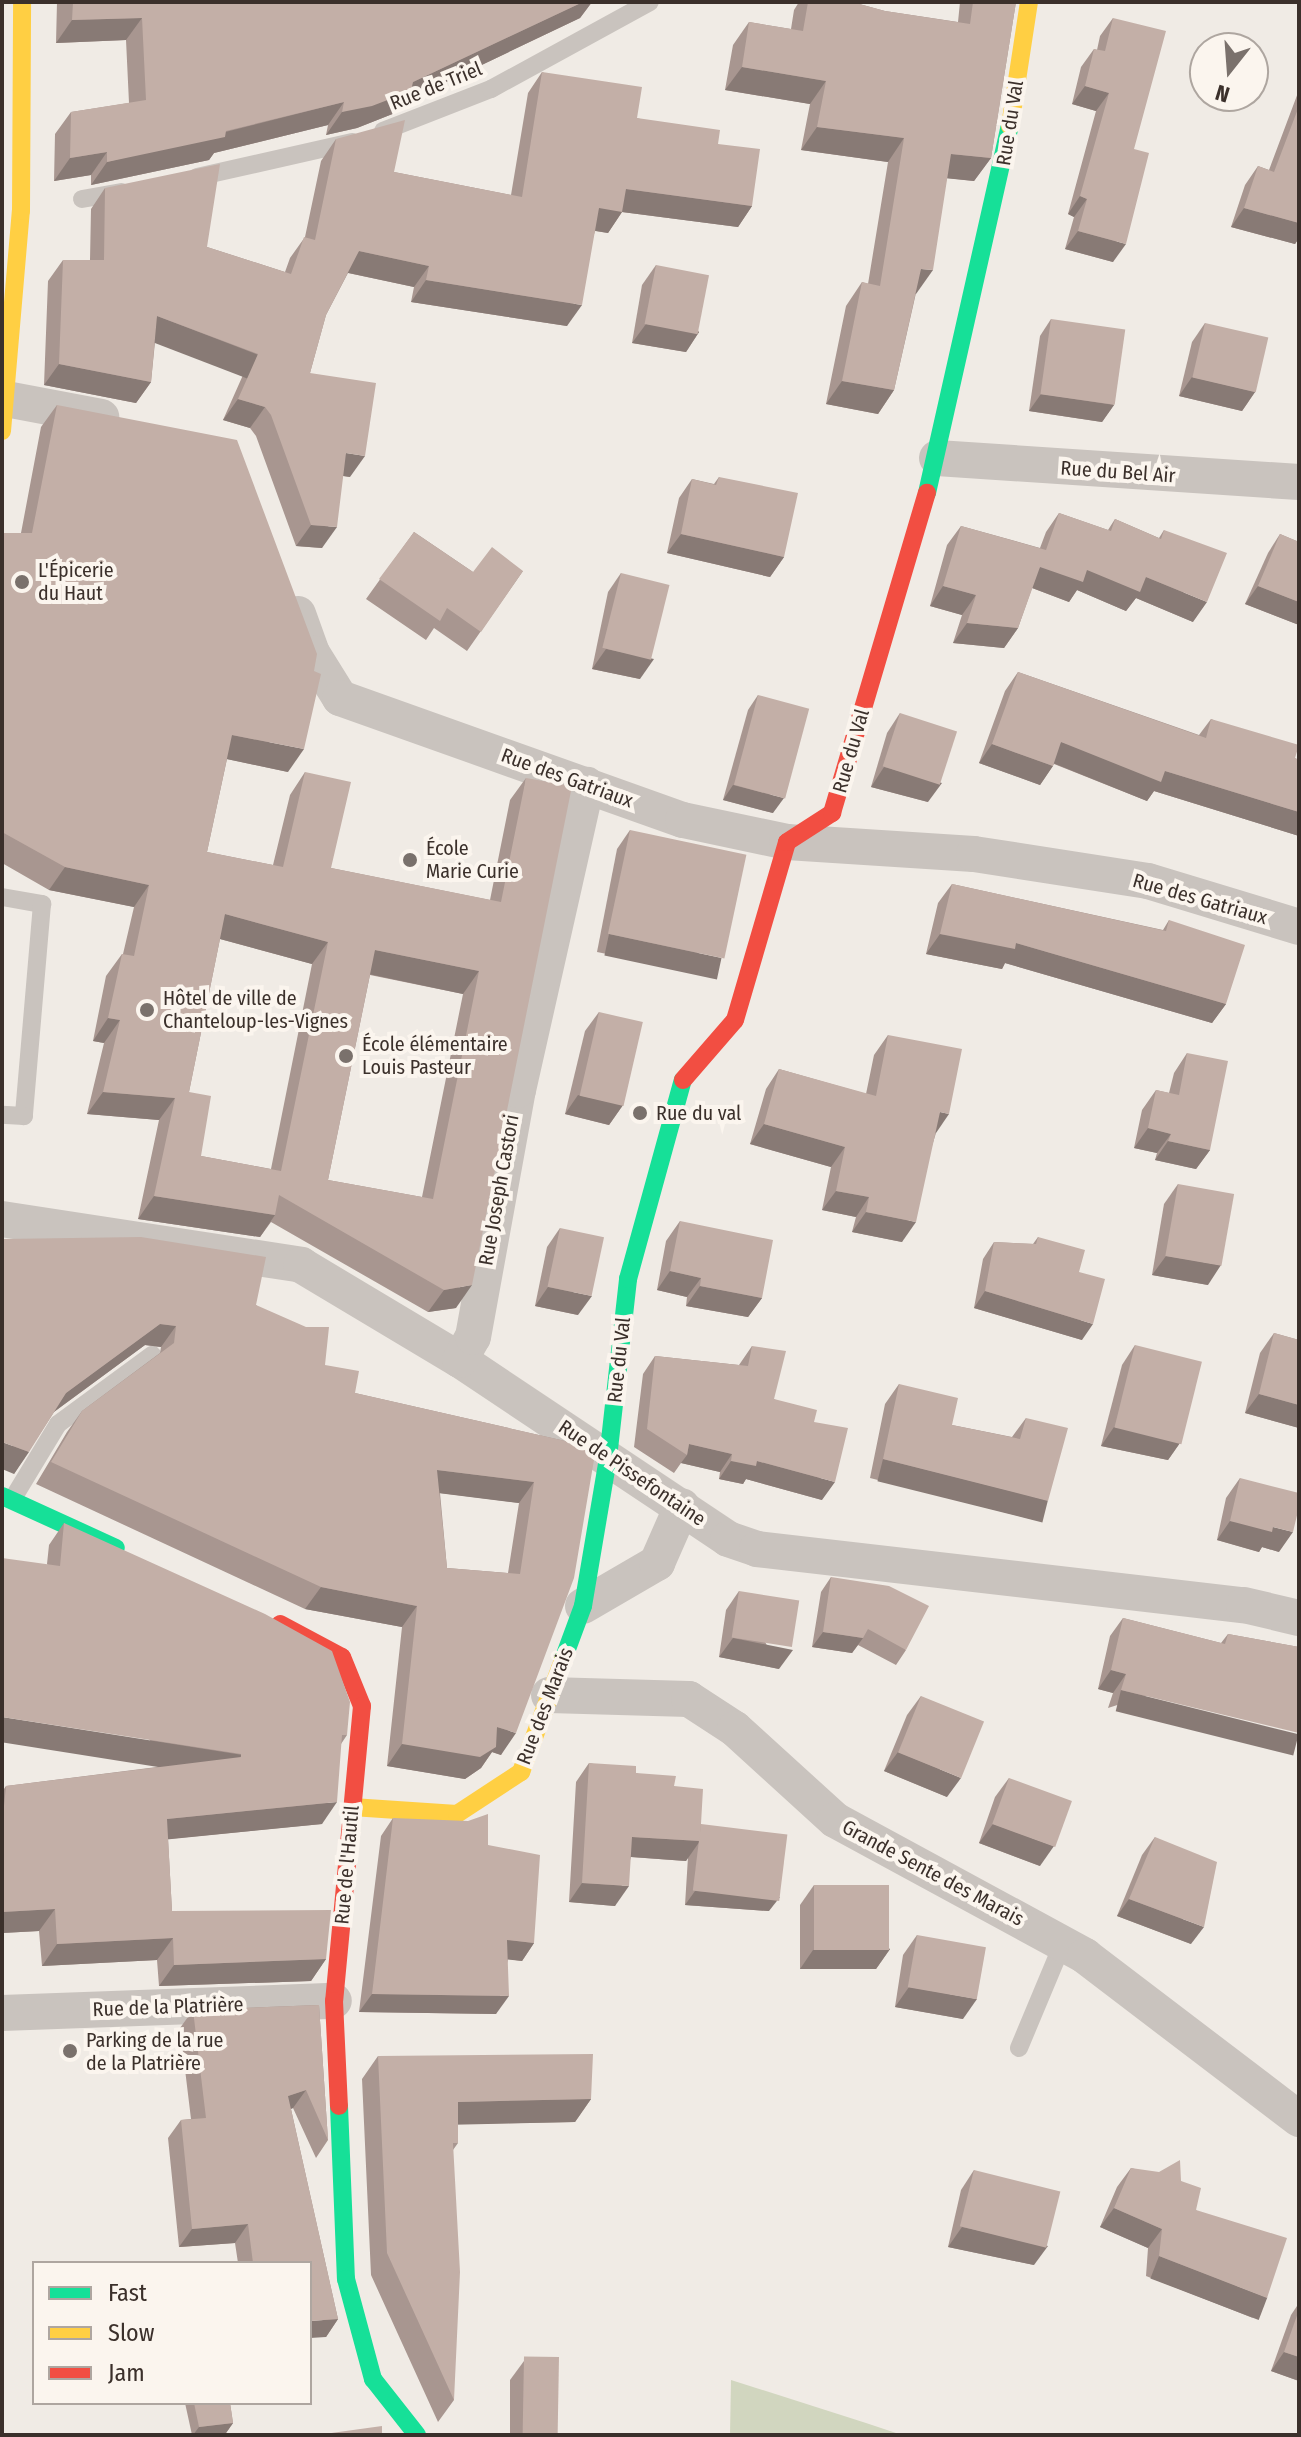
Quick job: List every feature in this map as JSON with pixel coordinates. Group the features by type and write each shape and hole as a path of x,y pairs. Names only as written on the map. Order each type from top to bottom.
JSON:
{"street":[{"path":"22,2 21,211 3,408 131,423"},
{"name":"Rue du Val","path":"608,1458 628,1279 684,1076 735,1020 787,842 832,813 937,458 1005,159 1029,2"},
{"name":"Rue du Bel Air","path":"937,458 1299,482"},
{"name":"Rue des Gatriaux","path":"285,578 312,653 340,698 683,820 787,842 974,854 1148,881 1299,927"},
{"name":"Rue Joseph Castori","path":"460,1360 473,1337 518,1090 587,785"},
{"name":"Rue de Pissefontaine","path":"2,1219 301,1265 460,1360 728,1539 757,1549 1244,1605 1299,1618"},
{"name":"Rue des Marais","path":"352,1807 457,1814 521,1772 583,1606 608,1458"},
{"path":"7,1498 136,1557"},
{"path":"583,1606 657,1563 682,1506"},
{"name":"Rue de l'Hautil","path":"261,1613 342,1657 362,1706 334,2001 346,2279 373,2379 417,2435"},
{"name":"Grande Sente des Marais","path":"549,1695 689,1699 735,1729 835,1820 1063,1943 1299,2119"},
{"name":"Rue de la Platrière","path":"2,2013 334,2001"}],"lane":[{"name":"Rue de Triel","path":"175,182 360,140 491,89 650,2"},
{"path":"82,199 144,188"},
{"path":"2,897 42,904 24,1116 2,1115"},
{"path":"7,1498 58,1424 152,1355"},
{"path":"1019,2048 1063,1943"}],"green space":[{"path":"731,2380 866,2423 902,2435 730,2435"}],"building":[{"path":"73,2 583,2 413,82 411,91 372,106 342,112 344,102 226,131 225,137 107,162 107,152 70,158 71,112 146,100 142,18 72,20"},
{"path":"808,2 852,2 885,11 970,24 973,2 1016,2 991,158 951,154 933,270 921,269 894,390 842,381 862,282 880,286 904,138 817,127 826,81 742,67 749,22 803,31"},
{"path":"1113,18 1166,31 1134,149 1149,153 1126,244 1078,231 1087,199 1080,196 1109,93 1085,86 1094,49 1105,51"},
{"path":"542,72 642,87 637,118 720,130 718,144 760,149 752,206 626,189 622,212 599,208 582,305 426,280 429,266 359,251 326,315 310,373 376,383 365,456 346,453 337,527 311,525 271,415 265,407 238,399 258,354 157,316 151,382 59,364 63,260 104,260 105,188 220,164 207,247 291,274 304,237 315,240 336,139 405,120 394,172 522,197"},
{"path":"1299,106 1299,223 1244,208 1258,166 1274,172"},
{"path":"656,265 709,275 698,334 645,324"},
{"path":"1051,319 1125,329 1115,405 1040,394"},
{"path":"1205,323 1268,338 1256,392 1192,378"},
{"path":"57,405 237,440 317,654 314,671 321,674 304,749 232,735 207,852 283,867 305,772 351,782 331,868 501,902 526,778 572,786 472,1285 444,1290 279,1195 275,1215 154,1196 175,1098 103,1092 120,1020 108,1018 122,954 134,956 149,885 65,867 2,832 2,533 32,533","holes":["225,914 328,942 281,1171 201,1156 211,1096 189,1092","375,950 479,971 433,1199 328,1180"]},
{"path":"719,477 798,493 784,557 681,534 692,479 716,485"},
{"path":"1059,513 1111,531 1115,519 1161,539 1164,530 1227,553 1207,602 1146,577 1140,592 1087,570 1083,582 1040,567 1018,628 967,623 976,595 943,586 961,526 1046,550"},
{"path":"414,532 473,572 492,547 523,571 481,632 447,608 440,621 379,579"},
{"path":"1280,534 1299,542 1299,602 1258,586"},
{"path":"621,573 670,585 651,660 602,648"},
{"path":"1018,672 1206,738 1211,719 1299,745 1295,758 1299,760 1299,812 1165,771 1161,782 1061,742 1053,766 992,744"},
{"path":"758,695 809,709 785,799 734,785"},
{"path":"900,713 957,732 940,785 883,766"},
{"path":"630,830 746,855 724,958 608,934"},
{"path":"952,884 1166,931 1169,920 1245,945 1226,1004 1016,943 1015,949 940,934"},
{"path":"599,1012 643,1022 624,1106 580,1096"},
{"path":"888,1035 962,1049 949,1114 940,1112 916,1222 866,1212 869,1197 836,1191 845,1147 764,1124 779,1069 876,1096"},
{"path":"1187,1053 1228,1061 1210,1150 1168,1141 1171,1134 1148,1128 1156,1090 1179,1095"},
{"path":"1178,1184 1234,1194 1221,1266 1165,1256"},
{"path":"680,1221 773,1240 762,1298 700,1286 701,1278 670,1271"},
{"path":"560,1228 604,1237 592,1296 548,1287"},
{"path":"141,1237 266,1257 256,1305 306,1327 329,1327 325,1365 359,1371 355,1393 596,1448 574,1578 516,1733 497,1727 496,1747 480,1757 402,1744 417,1606 321,1587 51,1462 82,1411 174,1343 176,1326 160,1324 66,1393 29,1452 2,1442 2,1239","holes":["437,1470 534,1482 520,1574 447,1568"]},
{"path":"1038,1237 1085,1250 1079,1272 1105,1279 1093,1324 985,1291 994,1242 1036,1244"},
{"path":"1274,1333 1299,1340 1299,1405 1259,1394"},
{"path":"1135,1345 1202,1362 1181,1444 1114,1427"},
{"path":"752,1346 786,1351 774,1399 817,1410 814,1422 848,1428 835,1482 757,1461 756,1466 731,1461 732,1454 689,1444 687,1455 647,1429 655,1356 748,1366"},
{"path":"899,1384 958,1398 952,1425 1020,1439 1026,1418 1068,1428 1048,1501 883,1459"},
{"path":"1240,1478 1299,1493 1293,1532 1273,1527 1272,1532 1230,1521"},
{"path":"64,1523 265,1614 332,1651 350,1702 347,1735 342,1735 337,1802 167,1819 172,1911 331,1910 326,1959 174,1965 173,1938 57,1944 55,1909 2,1912 2,1826 6,1786 241,1757 241,1754 2,1717 2,1558 60,1566"},
{"path":"831,1577 889,1586 929,1606 906,1650 868,1629 863,1638 823,1632"},
{"path":"739,1591 799,1601 792,1647 732,1637"},
{"path":"1123,1618 1225,1644 1228,1634 1299,1647 1299,1733 1121,1690 1126,1674 1111,1670"},
{"path":"921,1696 984,1721 961,1778 898,1753"},
{"path":"589,1763 636,1766 636,1773 676,1776 674,1786 703,1789 700,1841 632,1837 629,1886 582,1883"},
{"path":"1009,1778 1072,1801 1055,1847 992,1824"},
{"path":"488,1814 488,1845 540,1855 534,1943 507,1940 509,1996 372,1994 393,1818 468,1821"},
{"path":"701,1824 787,1835 779,1901 693,1891"},
{"path":"1155,1837 1217,1862 1204,1927 1129,1899"},
{"path":"814,1885 889,1885 889,1950 814,1950"},
{"path":"917,1935 986,1947 977,1999 908,1987"},
{"path":"319,2005 328,2140 306,2090 288,2096 338,2319 312,2321 312,2261 253,2261 248,2224 192,2229 181,2120 206,2118 193,2010"},
{"path":"593,2054 591,2099 458,2102 458,2143 453,2143 460,2272 454,2400 387,2253 378,2056"},
{"path":"1180,2160 1181,2181 1201,2188 1196,2210 1287,2238 1267,2298 1159,2256 1162,2229 1114,2208 1131,2168 1159,2172"},
{"path":"974,2170 1060,2192 1046,2248 960,2226"},
{"path":"1299,2310 1299,2357 1284,2352"},
{"path":"524,2356 559,2357 558,2435 523,2434"},
{"path":"194,2405 230,2405 233,2423 199,2427"},
{"path":"382,2426 382,2435 317,2435"}],"traffic: fast":[{"path":"927,493 1010,126"},
{"path":"563,1660 583,1606 608,1458 628,1279 683,1080"},
{"path":"2,1496 116,1548"},
{"path":"339,2106 346,2279 373,2379 417,2435"}],"traffic: slow":[{"path":"2,431 21,211 22,2"},
{"path":"1010,126 1029,2"},
{"path":"352,1807 457,1814 521,1772 563,1660"}],"traffic: jam":[{"path":"683,1080 735,1020 787,842 832,813 927,493"},
{"path":"280,1624 342,1657 362,1706 334,2001 339,2106"}],"place":[{"name":"L'Épicerie du Haut","path":"22,582"},
{"name":"École Marie Curie","path":"410,860"},
{"name":"Hôtel de ville de Chanteloup-les-Vignes","path":"147,1010"},
{"name":"École élémentaire Louis Pasteur","path":"346,1056"},
{"name":"Rue du val","path":"640,1113"},
{"name":"Parking de la rue de la Platrière","path":"70,2051"}]}
